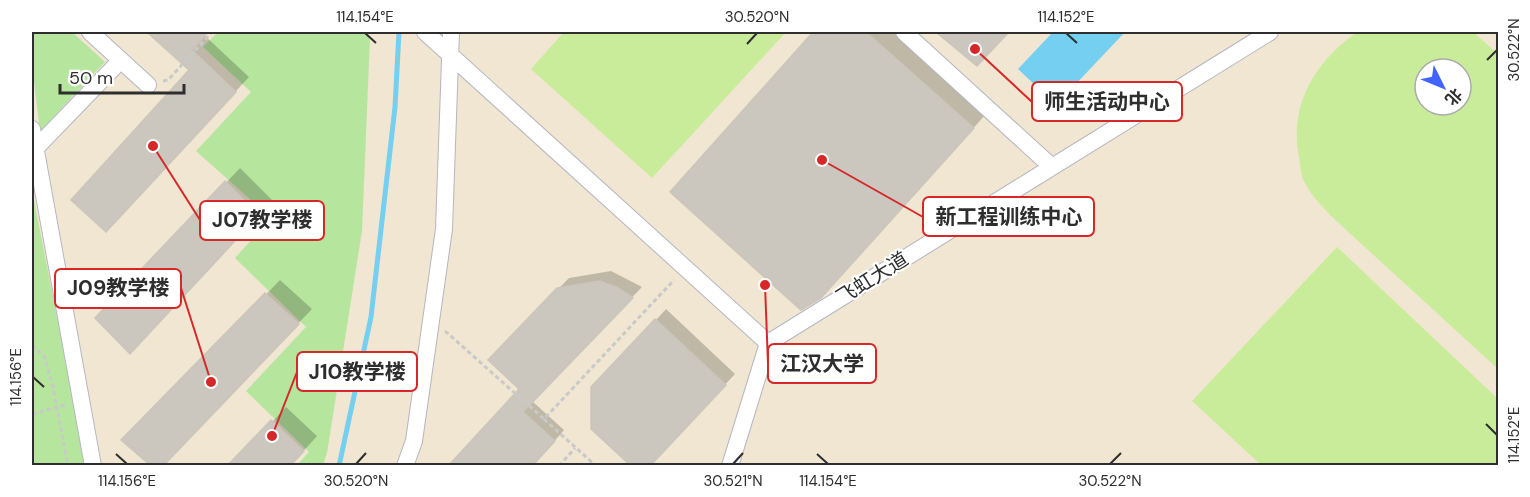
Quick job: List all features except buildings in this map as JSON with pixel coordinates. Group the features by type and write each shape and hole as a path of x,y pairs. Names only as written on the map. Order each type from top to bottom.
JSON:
{"lane":[{"path":"90,32 148,85"},
{"path":"425,32 768,343 730,465"},
{"path":"405,465 414,441 444,229 451,32"},
{"path":"904,32 1052,167"},
{"name":"飞虹大道","path":"768,343 1270,32"},
{"path":"35,149 121,60"},
{"path":"32,129 93,465"}],"path":[{"path":"148,85 168,80 212,32"},
{"path":"544,419 685,268"},
{"path":"431,319 596,465"},
{"path":"32,345 44,356 53,387 68,465"},
{"path":"32,426 32,414 81,401"},
{"path":"559,465 576,448"}],"shaded area":[{"path":"32,32 1498,32 1498,465 32,465"}],"green space":[{"path":"32,32 72,32 105,62 40,131 32,65"},
{"path":"218,32 363,32 370,38 362,231 327,453 323,465 297,465 309,452 246,391 306,327 235,258 271,218 196,151 251,92 203,47"},
{"path":"564,32 786,32 652,178 531,69"},
{"path":"1357,32 1473,32 1498,54 1498,369 1331,216 1312,194 1303,179 1297,138 1298,119 1308,86 1329,57"},
{"path":"32,190 86,465 32,465"},
{"path":"1337,247 1498,399 1498,465 1261,465 1192,401"}],"water":[{"path":"1053,32 1125,32 1056,105 1018,69"}],"waterway":[{"path":"339,466 371,317 395,107 399,32"}],"place":[{"name":"师生活动中心","path":"975,49"},
{"name":"J07教学楼","path":"153,146"},
{"name":"新工程训练中心","path":"822,160"},
{"name":"江汉大学","path":"765,285"},
{"name":"J09教学楼","path":"211,382"},
{"name":"J10教学楼","path":"272,436"}]}
